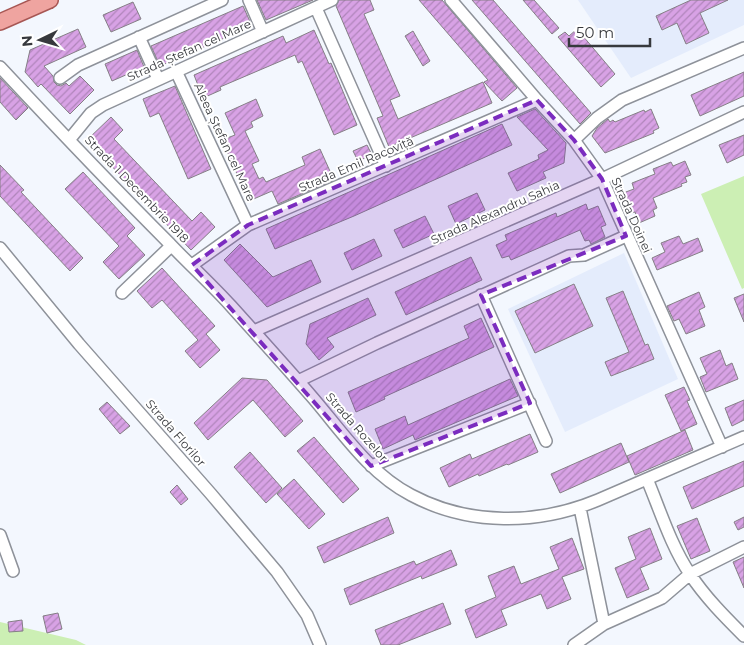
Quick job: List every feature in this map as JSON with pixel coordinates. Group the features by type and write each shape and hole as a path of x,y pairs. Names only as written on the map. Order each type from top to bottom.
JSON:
{"main road":[{"path":"0,22 50,0"}],"street":[{"path":"60,78 78,64 222,0"},
{"path":"248,0 263,32"},
{"name":"Strada Ștefan cel Mare","path":"69,140 91,113 103,105 332,0"},
{"name":"Strada Doinei","path":"451,0 574,140 602,179 722,447"},
{"path":"316,8 386,166"},
{"path":"139,37 158,79"},
{"path":"574,140 597,118 622,100 744,48"},
{"name":"Strada 1 Decembrie 1918","path":"0,67 254,331"},
{"name":"Aleea Ștefan cel Mare","path":"176,71 248,225"},
{"name":"Strada Emil Racoviță","path":"192,265 248,225 537,100"},
{"name":"Strada Alexandru Sahia","path":"254,331 602,179 744,112"},
{"path":"298,381 569,256 584,256 626,236"},
{"path":"122,293 172,246"},
{"name":"Strada Florilor","path":"0,248 79,344 277,572 307,616 320,645"},
{"path":"481,295 546,441"},
{"name":"Strada Rozelor","path":"254,331 371,466 409,494 442,509 456,513 478,517 510,518 542,516 580,508 744,438"},
{"path":"371,466 530,403"},
{"path":"647,479 672,538 690,574 744,636"},
{"path":"580,508 604,624"},
{"path":"0,535 13,571"},
{"path":"574,645 604,624 662,598 690,574 744,547"}],"highlighted area":[{"path":"537,100 574,140 602,179 626,236 481,295 530,403 371,466 192,265 248,225"}],"shaded area":[{"path":"578,0 744,0 744,25 631,78"},
{"path":"624,253 678,379 565,432 508,309"}],"green space":[{"path":"744,176 744,288 742,289 701,194"},
{"path":"0,622 76,640 86,645 0,645"}],"building":[{"path":"257,0 313,0 266,20"},
{"path":"339,0 370,0 374,10 364,14 400,96 390,100 398,119 483,82 492,103 389,147 377,118 383,116 336,6"},
{"path":"419,0 442,0 517,88 502,101 484,82 488,80"},
{"path":"472,0 493,0 591,113 580,124"},
{"path":"523,0 534,0 559,28 552,34"},
{"path":"691,0 728,0 700,13 709,33 686,44 677,23 662,30 656,16"},
{"path":"133,2 141,19 111,32 103,15"},
{"path":"243,6 252,26 160,66 151,46"},
{"path":"78,29 86,47 44,66 53,76 54,82 57,85 61,86 66,83 69,86 80,76 94,90 70,114 41,84 38,87 25,72 30,50"},
{"path":"577,29 615,74 601,87 558,37 565,32 569,36"},
{"path":"314,30 329,64 331,63 357,125 334,135 302,61 298,63 295,55 220,87 221,90 203,98 194,75 283,36 286,43"},
{"path":"413,31 430,61 423,66 405,36"},
{"path":"137,50 144,67 112,81 105,64"},
{"path":"744,72 744,96 700,116 691,95"},
{"path":"0,78 28,108 16,120 0,102"},
{"path":"175,86 211,169 188,179 159,113 150,117 143,99"},
{"path":"256,99 263,116 251,122 253,127 245,131 259,161 252,164 259,179 263,177 266,182 305,165 302,157 320,149 334,180 278,204 272,191 249,201 222,140 235,135 225,113"},
{"path":"535,109 566,143 564,163 543,172 546,178 517,191 508,173 539,159 538,155 548,150 517,117"},
{"path":"651,109 659,128 653,131 654,133 605,153 592,136 597,128 608,119 610,122 613,120 615,122"},
{"path":"111,117 123,130 114,139 192,221 201,212 215,227 191,250 87,140"},
{"path":"502,124 512,145 354,216 275,249 266,229"},
{"path":"744,135 744,155 727,163 719,145"},
{"path":"367,145 372,155 358,161 353,151"},
{"path":"685,161 691,175 685,177 687,182 653,198 657,208 653,210 655,216 639,223 635,212 631,213 623,193 634,189 632,183 655,174 653,169 671,162 673,166"},
{"path":"0,165 24,190 21,192 83,258 70,271 0,196"},
{"path":"83,172 135,228 127,236 145,255 119,279 103,262 119,246 65,189"},
{"path":"477,193 485,210 456,224 448,206"},
{"path":"586,204 588,210 598,206 606,225 601,227 605,237 591,244 589,240 585,241 580,230 511,260 509,256 502,258 496,245 507,240 505,235 556,213 557,217"},
{"path":"425,216 434,234 403,248 394,230"},
{"path":"679,236 683,244 698,238 703,251 657,270 652,258 665,252 661,243"},
{"path":"374,239 382,256 352,270 344,253"},
{"path":"240,244 273,277 311,260 321,282 267,307 224,260"},
{"path":"471,257 482,280 406,315 395,292"},
{"path":"162,268 215,326 206,334 220,350 200,368 185,351 198,340 162,300 152,308 137,291"},
{"path":"574,284 593,326 535,353 515,311"},
{"path":"623,291 645,345 648,344 654,359 611,376 605,362 629,352 606,298"},
{"path":"699,292 705,307 699,310 705,326 686,334 679,319 674,321 667,306"},
{"path":"744,294 744,322 734,298"},
{"path":"368,298 376,315 327,338 334,347 319,360 306,344 310,324"},
{"path":"481,318 494,347 384,397 385,399 356,412 348,392 469,338 464,326"},
{"path":"720,350 726,366 732,363 738,379 706,392 700,377 707,374 700,358"},
{"path":"242,378 267,380 303,421 285,437 253,400 208,440 194,423"},
{"path":"510,379 518,396 415,440 413,435 383,449 375,429 405,416 408,425"},
{"path":"684,387 690,400 687,401 697,424 681,431 665,395"},
{"path":"744,400 744,420 732,426 725,408"},
{"path":"107,402 130,426 120,434 99,409"},
{"path":"685,430 693,450 635,475 627,456"},
{"path":"530,434 538,452 449,487 440,468 470,454 472,459"},
{"path":"314,437 359,489 343,503 297,451"},
{"path":"621,443 629,462 560,493 551,474"},
{"path":"250,452 282,488 266,503 234,467"},
{"path":"744,461 744,486 692,509 683,487"},
{"path":"294,479 325,514 309,529 277,494"},
{"path":"177,485 188,499 181,505 170,492"},
{"path":"388,517 394,533 324,563 317,547"},
{"path":"744,517 744,527 738,530 734,522"},
{"path":"697,518 710,551 691,559 677,526"},
{"path":"650,528 662,559 640,568 649,589 627,598 615,568 636,559 628,537"},
{"path":"572,538 584,569 562,577 571,599 547,609 541,594 501,610 507,625 476,638 465,610 496,597 488,576 514,566 521,584 559,569 550,547"},
{"path":"451,550 457,565 422,579 421,576 350,605 344,589 414,561 416,565"},
{"path":"744,557 744,588 733,562"},
{"path":"443,603 451,624 398,645 381,645 375,630"},
{"path":"58,613 62,629 47,633 43,616"},
{"path":"22,620 23,631 9,632 8,622"}]}
